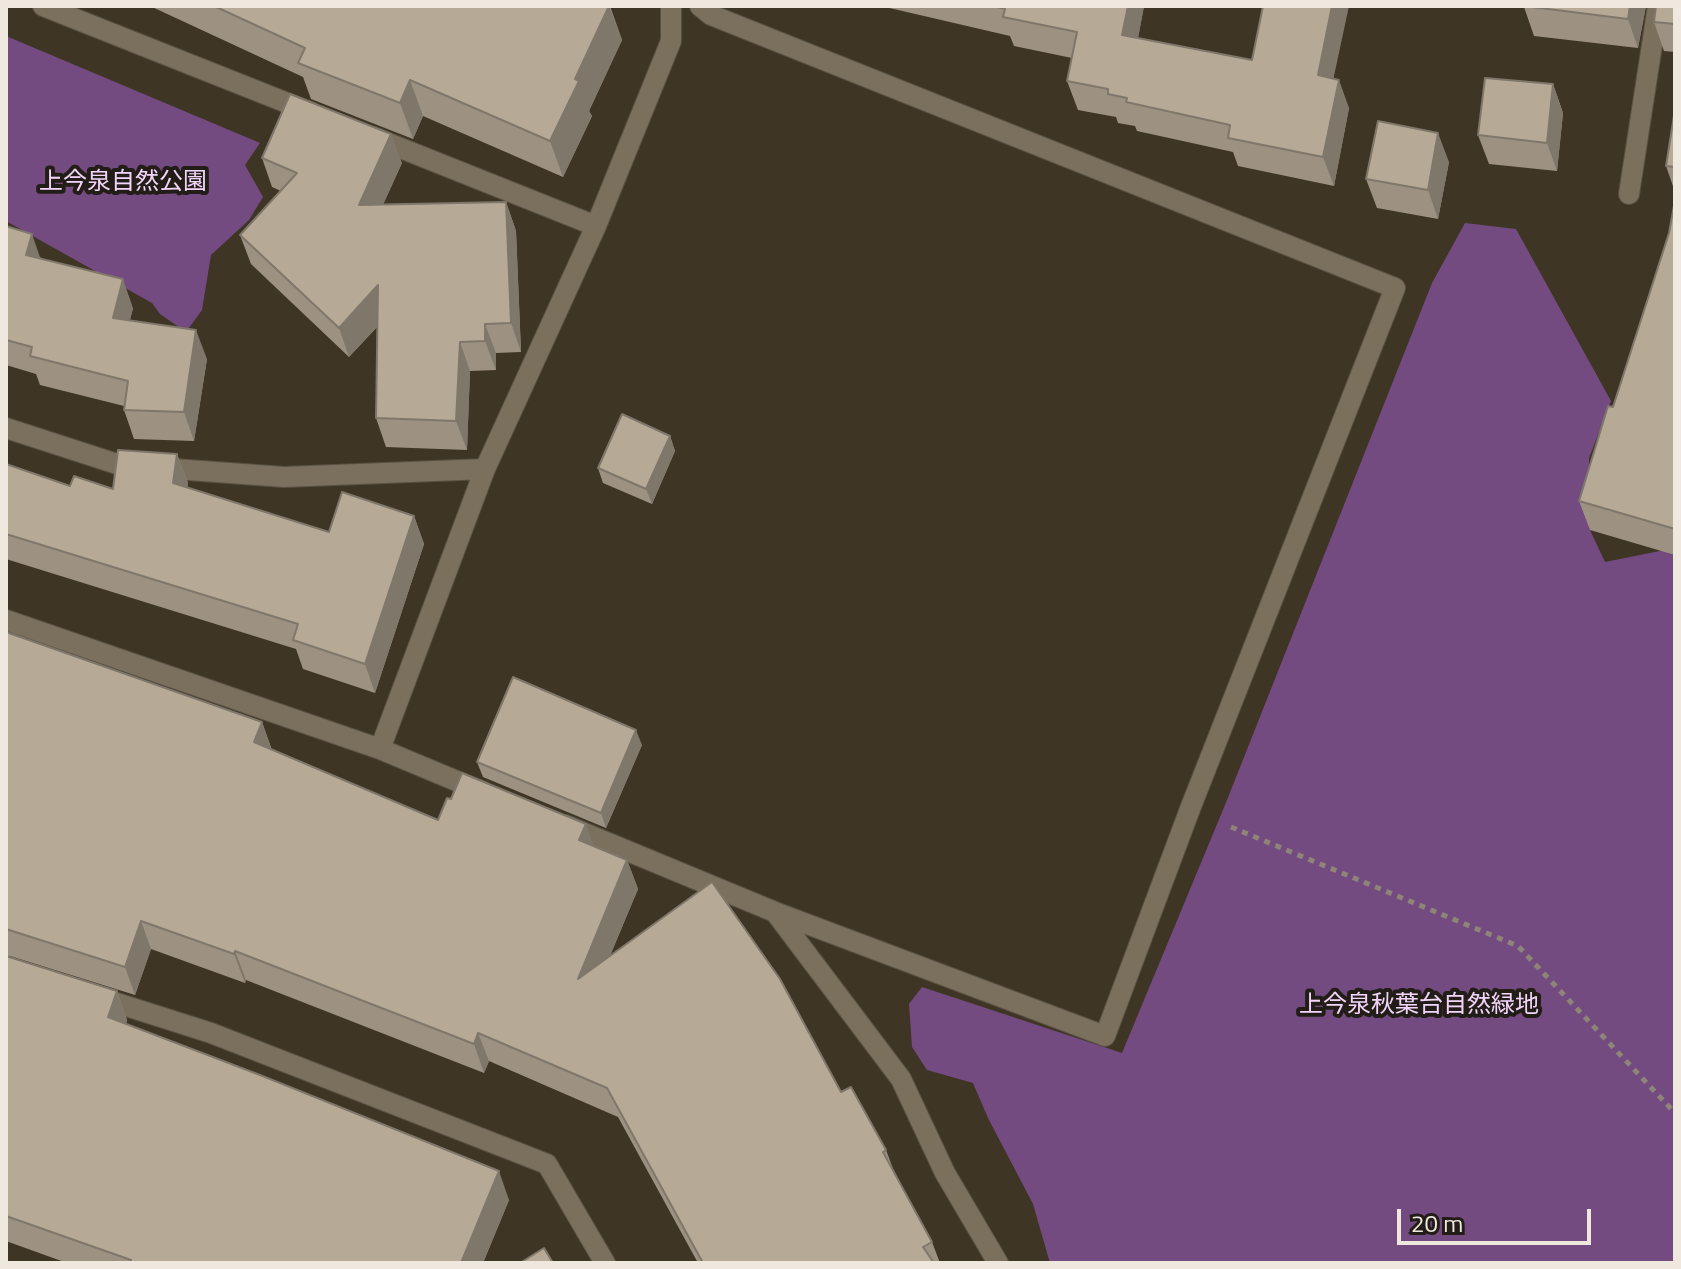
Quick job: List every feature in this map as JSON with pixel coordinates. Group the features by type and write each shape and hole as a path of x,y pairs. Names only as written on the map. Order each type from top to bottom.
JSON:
{"street":[{"path":"43,6 596,226"},
{"path":"380,749 485,469 596,226 671,41 671,6"},
{"path":"541,816 775,912 1105,1036 1190,809 1395,288 711,15 700,6"},
{"path":"1629,194 1658,6"},
{"path":"6,428 120,465 284,477 485,469"},
{"path":"6,620 380,749 497,797"},
{"path":"775,912 901,1079 945,1173 998,1263"},
{"path":"79,991 211,1033 547,1164 605,1263"}],"path":[{"path":"1190,809 1518,946 1675,1113"}],"green space":[{"name":"上今泉自然公園","path":"6,36 260,143 245,165 263,197 249,220 211,255 202,310 186,332 160,314 152,303 6,221"},
{"name":"上今泉秋葉台自然緑地","path":"1465,223 1516,229 1611,401 1589,458 1589,528 1605,562 1675,548 1675,1263 1050,1263 1033,1204 973,1083 927,1070 912,1047 909,1004 922,987 1122,1053 1225,805 1432,283"}],"building":[{"path":"214,6 609,6 575,79 579,81 550,141 410,80 400,103 298,63 305,48"},
{"path":"993,6 1128,6 1122,35 1252,60 1263,6 1332,6 1318,75 1339,80 1323,157 1228,138 1230,125 1126,102 1127,98 1108,94 1108,89 1067,81 1077,32 1003,17 1005,9"},
{"path":"1524,6 1630,6 1628,19"},
{"path":"1656,6 1675,6 1675,24 1654,22"},
{"path":"1485,78 1553,84 1547,143 1478,135"},
{"path":"290,94 391,134 359,205 506,202 511,323 485,324 485,341 460,342 456,421 376,418 378,285 339,328 240,235 297,173 262,158"},
{"path":"1675,109 1675,167 1666,166"},
{"path":"1378,121 1438,133 1428,190 1366,179"},
{"path":"1675,200 1675,529 1579,501 1608,406 1613,407 1669,233"},
{"path":"6,226 32,234 26,255 123,279 113,318 196,330 184,412 124,410 128,381 30,356 32,347 6,340"},
{"path":"622,414 670,436 646,489 598,468"},
{"path":"118,450 177,454 173,483 329,532 342,492 414,516 365,664 293,640 298,624 6,534 6,464 70,486 74,476 113,489"},
{"path":"6,632 262,722 254,742 438,820 462,773 586,824 579,840 627,860 578,979 712,882 780,979 841,1092 851,1087 932,1242 923,1247 934,1263 703,1263 607,1088 478,1033 474,1044 235,951 234,954 141,921 125,967 6,929"},
{"path":"513,677 636,730 601,813 477,762"},
{"path":"6,956 117,991 108,1017 499,1171 461,1263 130,1263 131,1260 6,1216"},
{"path":"544,1248 553,1263 520,1263"}]}
